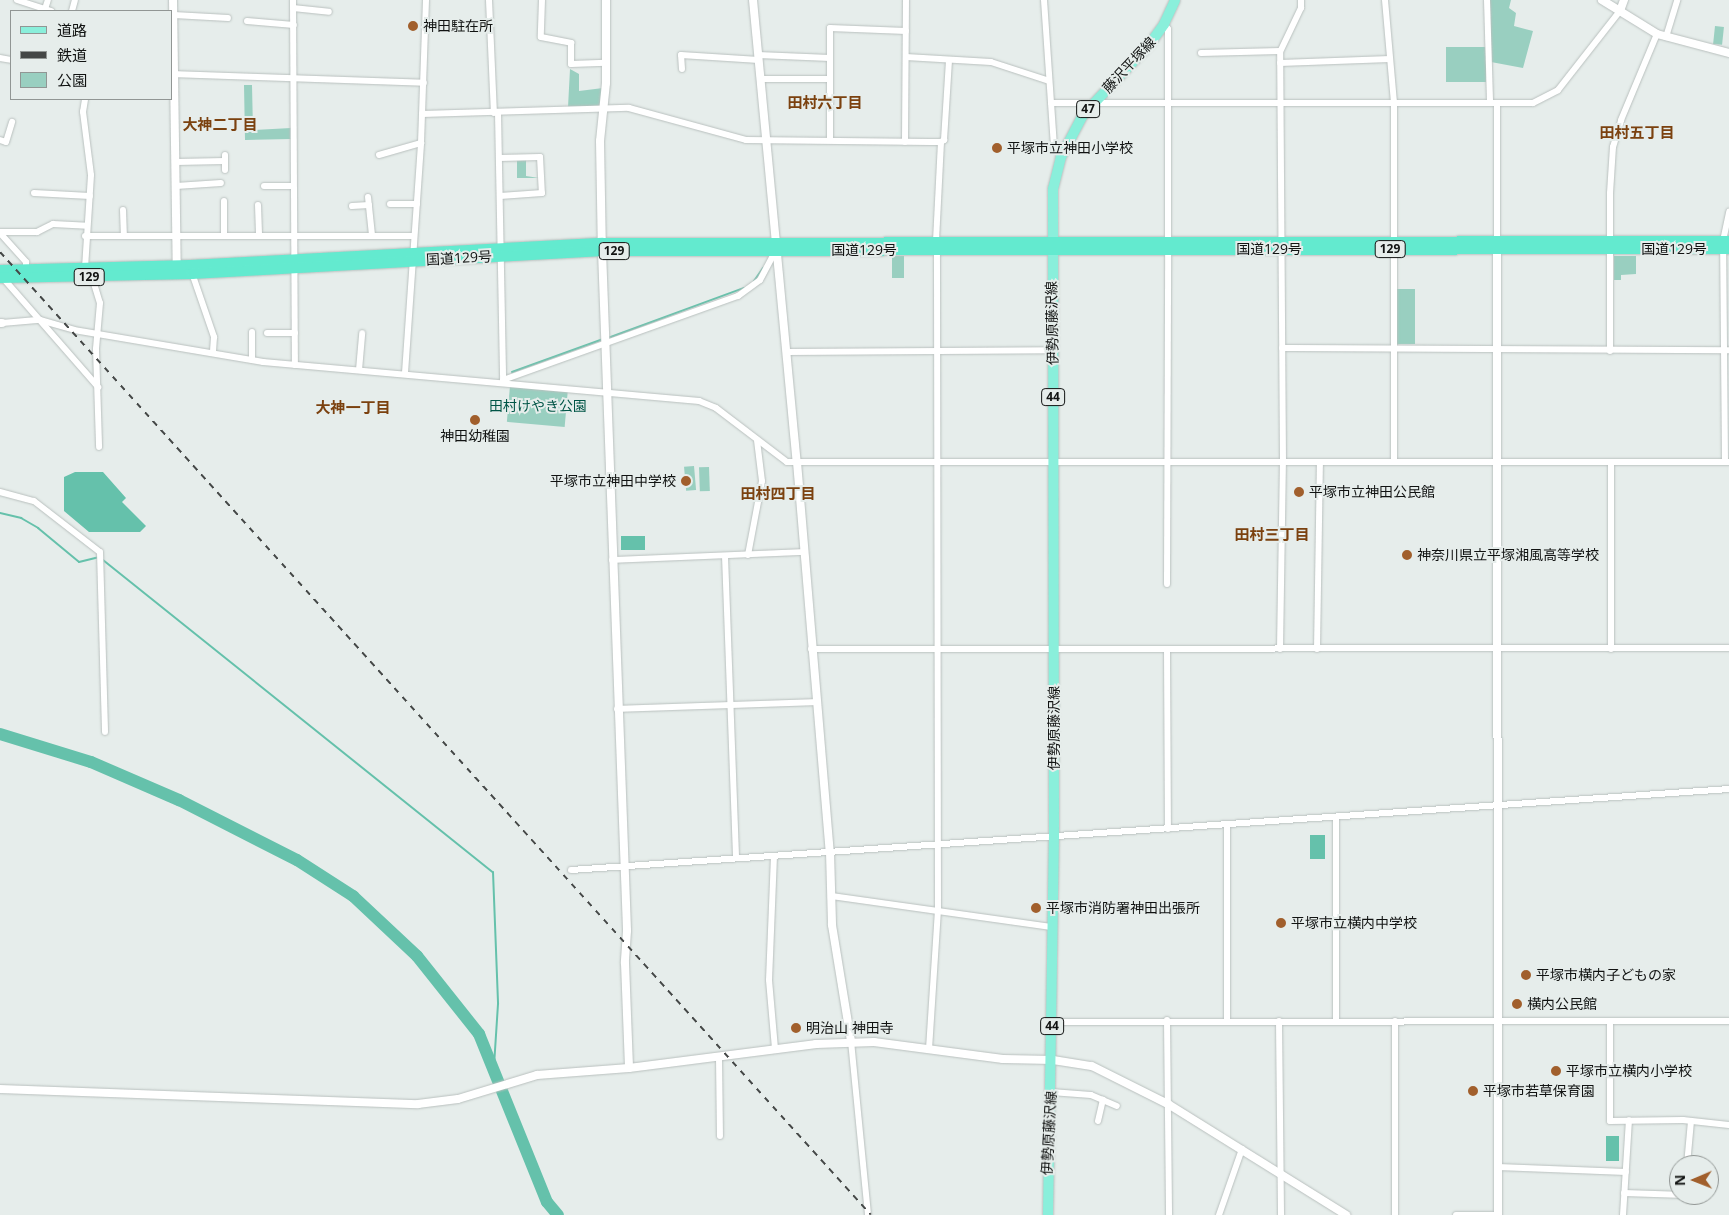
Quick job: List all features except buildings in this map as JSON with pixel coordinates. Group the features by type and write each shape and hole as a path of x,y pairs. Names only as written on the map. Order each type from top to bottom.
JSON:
{"highway":[{"name":"国道129号","path":"1,275 26,269 191,270 602,247 1726,245"},
{"name":"国道129号","path":"1,275 92,276 177,270"}],"main road":[{"name":"藤沢平塚線","path":"1051,245 1053,189 1061,157 1094,102 1149,45 1164,24 1175,0"},
{"name":"伊勢原藤沢線","path":"1048,1215 1047,1139 1053,1060 1052,927 1054,837 1051,245"}],"street":[{"path":"17,0 48,10 48,0"},
{"path":"173,0 177,270"},
{"path":"293,0 295,365"},
{"path":"405,373 421,143 426,0"},
{"path":"489,0 499,158 503,382"},
{"path":"542,0 541,37 571,43 571,64 606,63"},
{"path":"606,0 606,63 604,110 600,141 602,247 629,1068"},
{"path":"753,0 797,462 811,649 830,852 832,925 851,1041 868,1215"},
{"path":"905,142 906,0"},
{"path":"1044,0 1054,146 1061,157"},
{"path":"1280,649 1283,462 1282,102 1280,51 1301,8 1301,0"},
{"path":"1385,0 1394,102 1394,462"},
{"path":"1456,1215 1498,1215 1497,245 1493,103 1487,0"},
{"path":"1602,0 1662,36 1729,53"},
{"path":"1051,103 1533,102 1550,97 1620,11 1624,0"},
{"path":"1610,351 1610,244 1613,147 1621,120 1662,36 1677,0"},
{"path":"293,8 329,12"},
{"path":"174,15 228,18"},
{"path":"247,21 294,25"},
{"path":"1164,24 1168,29 1168,584"},
{"path":"830,140 830,28 906,31"},
{"path":"1201,52 1280,51"},
{"path":"682,69 681,55 830,58"},
{"path":"906,57 991,62 1049,81"},
{"path":"1280,63 1390,59"},
{"path":"929,1049 938,911 937,245 941,142 944,140 948,60"},
{"path":"173,74 424,83"},
{"path":"760,79 830,79"},
{"path":"85,100 84,112 91,175 85,236 85,268"},
{"path":"422,114 644,110 735,138 766,141 941,142"},
{"path":"0,140 6,142 12,127"},
{"path":"379,155 421,143"},
{"path":"499,158 540,157 542,193 500,196"},
{"path":"176,162 225,158 225,170"},
{"path":"176,186 221,183"},
{"path":"264,186 293,186"},
{"path":"38,191 68,198 90,196"},
{"path":"368,197 372,236"},
{"path":"224,201 224,236"},
{"path":"390,204 417,204"},
{"path":"258,205 259,236"},
{"path":"352,206 369,205"},
{"path":"123,210 124,236"},
{"path":"1,323 40,320 98,333 295,365 405,373 699,401 716,408 787,462 1727,462 1726,245 1729,212"},
{"path":"0,232 37,232 53,224 87,226"},
{"path":"0,232 26,262 26,269"},
{"path":"85,236 414,236"},
{"path":"503,382 751,288 768,270 776,246"},
{"path":"191,270 214,337 213,353"},
{"path":"1,275 98,387"},
{"path":"92,276 100,303 98,333 99,448"},
{"path":"252,332 252,359"},
{"path":"267,333 295,333"},
{"path":"358,370 362,333"},
{"path":"1282,348 1610,351 1726,350"},
{"path":"787,352 1052,350"},
{"path":"748,554 762,481 757,440"},
{"path":"1317,649 1320,462"},
{"path":"1611,649 1612,462"},
{"path":"0,492 34,501 100,552 105,732"},
{"path":"612,560 803,552"},
{"path":"725,556 736,858"},
{"path":"811,649 1729,648"},
{"path":"1167,649 1168,828"},
{"path":"617,709 816,702"},
{"path":"571,870 1729,789"},
{"path":"1336,817 1336,1022"},
{"path":"1227,824 1227,1020"},
{"path":"774,856 769,980 775,1049"},
{"path":"831,896 1052,927"},
{"path":"1168,1020 1169,1215"},
{"path":"1052,1022 1168,1020 1336,1022 1729,1021"},
{"path":"1279,1021 1281,1215"},
{"path":"1395,1021 1395,1215"},
{"path":"1610,1021 1610,1121 1691,1121 1729,1125"},
{"path":"0,1089 418,1104 458,1099 537,1075 629,1068 851,1041 1003,1059 1053,1060 1092,1066 1168,1104 1280,1173 1335,1212 1346,1215"},
{"path":"719,1057 720,1136"},
{"path":"1052,1092 1091,1095 1117,1106"},
{"path":"1098,1122 1103,1100"},
{"path":"1623,1215 1629,1120"},
{"path":"1688,1155 1691,1121"},
{"path":"1219,1215 1242,1149"},
{"path":"1498,1167 1626,1172"},
{"path":"1624,1193 1669,1194"}],"green space":[{"path":"1489,0 1511,0 1509,8 1516,13 1514,26 1533,31 1523,68 1491,62"},
{"path":"1715,26 1724,27 1722,45 1713,44"},
{"path":"1446,47 1486,47 1486,82 1446,82"},
{"path":"570,69 579,74 579,91 603,88 600,106 568,107"},
{"path":"244,85 252,85 253,130 291,128 291,139 245,140"},
{"path":"517,158 526,158 526,176 539,178 517,178"},
{"path":"892,256 904,256 904,278 892,278"},
{"path":"1614,256 1636,256 1636,274 1621,275 1621,280 1614,280"},
{"path":"1396,289 1415,289 1415,344 1396,344"},
{"name":"田村けやき公園","path":"510,386 568,391 565,427 507,422"},
{"path":"694,466 696,490 686,491 684,467"},
{"path":"699,467 709,467 710,491 700,491"}],"shaded area":[{"path":"75,472 103,472 126,498 122,502 146,526 140,532 89,532 64,511 64,477"},
{"path":"621,536 645,536 645,550 621,550"},
{"path":"1310,835 1325,835 1325,859 1310,859"},
{"path":"1606,1136 1619,1136 1619,1161 1606,1161"}],"waterway":[{"path":"754,281 763,268"},
{"path":"608,338 744,288"},
{"path":"512,372 603,339"},
{"path":"0,513 21,518 38,528 79,562 99,557"},
{"path":"103,560 493,872 498,1004 494,1066"},
{"path":"0,734 91,762 179,800 297,860 353,896 417,956 479,1034 547,1202 558,1215"}],"railway":[{"path":"0,252 871,1215"}],"place":[{"name":"神田駐在所","path":"413,26"},
{"name":"平塚市立神田小学校","path":"997,148"},
{"name":"神田幼稚園","path":"475,420"},
{"name":"平塚市立神田中学校","path":"686,481"},
{"name":"平塚市立神田公民館","path":"1299,492"},
{"name":"神奈川県立平塚湘風高等学校","path":"1407,555"},
{"name":"平塚市消防署神田出張所","path":"1036,908"},
{"name":"平塚市立横内中学校","path":"1281,923"},
{"name":"平塚市横内子どもの家","path":"1526,975"},
{"name":"横内公民館","path":"1517,1004"},
{"name":"明治山 神田寺","path":"796,1028"},
{"name":"平塚市立横内小学校","path":"1556,1071"},
{"name":"平塚市若草保育園","path":"1473,1091"}],"district":[{"name":"田村六丁目","path":"825,103"},
{"name":"大神二丁目","path":"220,125"},
{"name":"田村五丁目","path":"1637,133"},
{"name":"大神一丁目","path":"353,408"},
{"name":"田村四丁目","path":"778,494"},
{"name":"田村三丁目","path":"1272,535"}]}
